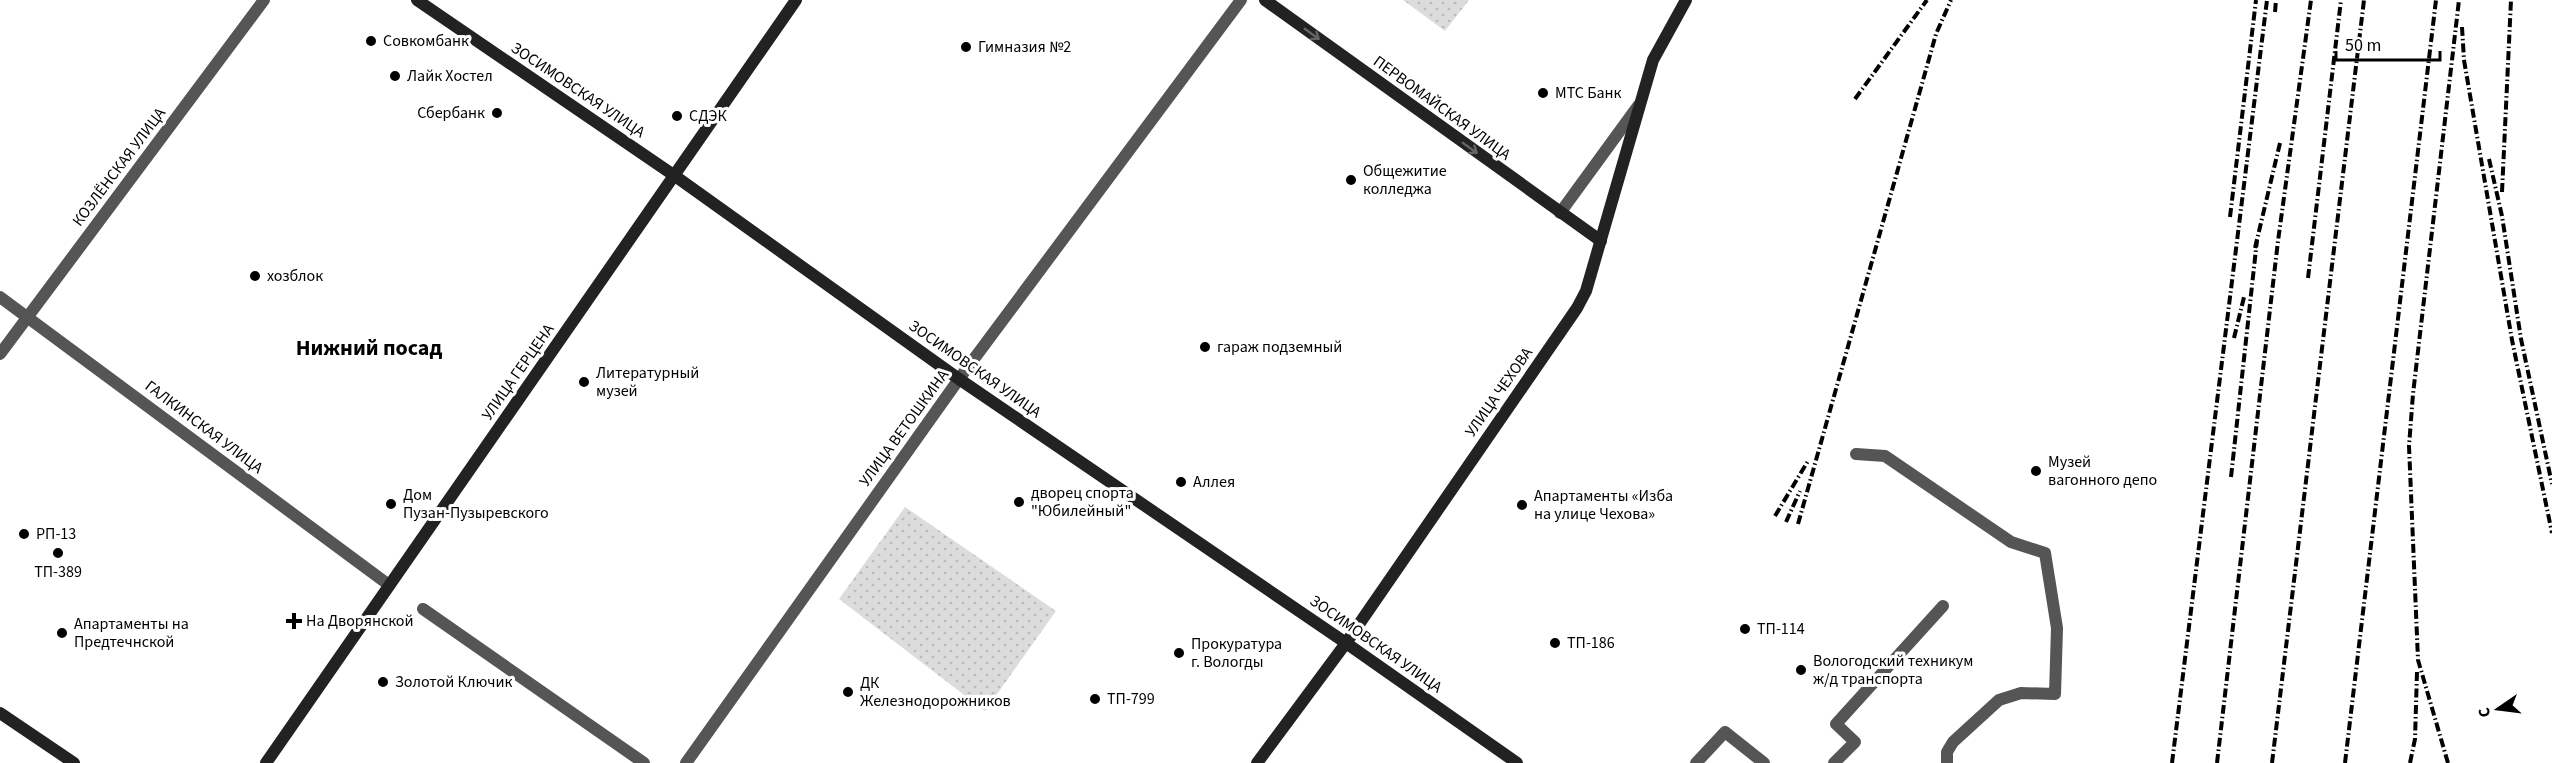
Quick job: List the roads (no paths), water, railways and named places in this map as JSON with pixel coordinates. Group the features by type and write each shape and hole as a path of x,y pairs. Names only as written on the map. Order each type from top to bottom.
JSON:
{"street":[{"name":"КОЗЛЁНСКАЯ УЛИЦА","path":"0,354 264,0"},
{"name":"ЗОСИМОВСКАЯ УЛИЦА","path":"417,0 675,176 959,380 1346,643 1517,763"},
{"name":"УЛИЦА ГЕРЦЕНА","path":"266,763 796,0"},
{"name":"УЛИЦА ВЕТОШКИНА","path":"686,763 959,380 1241,0"},
{"name":"ПЕРВОМАЙСКАЯ УЛИЦА","path":"1265,0 1601,241"},
{"name":"УЛИЦА ЧЕХОВА","path":"1257,763 1346,643 1577,309 1586,291 1653,60 1686,0"},
{"path":"1560,213 1638,106"},
{"name":"ГАЛКИНСКАЯ УЛИЦА","path":"0,297 388,585"},
{"path":"1856,454 1885,456 2011,542 2045,553 2057,628 2055,694 2021,693 1999,700 1953,742 1947,752 1947,763"},
{"path":"1834,763 1855,742 1836,724 1943,606"},
{"path":"423,609 644,763"},
{"path":"0,713 74,763"},
{"path":"1696,763 1725,732 1764,763"}],"railway":[{"path":"1855,99 1927,0"},
{"path":"1798,524 1936,34 1951,0"},
{"path":"2230,217 2256,0"},
{"path":"2172,763 2267,0"},
{"path":"2275,12 2276,0"},
{"path":"2217,763 2278,241 2311,0"},
{"path":"2308,278 2341,0"},
{"path":"2272,763 2364,0"},
{"path":"2345,763 2436,0"},
{"path":"2448,763 2418,660 2409,446 2413,394 2459,0"},
{"path":"2502,192 2511,0"},
{"path":"2462,27 2464,60 2512,340 2552,533"},
{"path":"2255,248 2280,143"},
{"path":"2489,159 2502,216 2521,339 2552,484"},
{"path":"2231,477 2257,240"},
{"path":"2234,338 2244,297"},
{"path":"1775,516 1808,461"},
{"path":"1786,522 1800,491"},
{"path":"2410,763 2415,739 2417,672"}],"place":[{"name":"Совкомбанк","path":"371,41"},
{"name":"Гимназия №2","path":"966,47"},
{"name":"Лайк Хостел","path":"395,76"},
{"name":"МТС Банк","path":"1543,93"},
{"name":"Сбербанк","path":"497,113"},
{"name":"СДЭК","path":"677,116"},
{"name":"Общежитие колледжа","path":"1351,180"},
{"name":"хозблок","path":"255,276"},
{"name":"гараж подземный","path":"1205,347"},
{"name":"Литературный музей","path":"584,382"},
{"name":"Музей вагонного депо","path":"2036,471"},
{"name":"Аллея","path":"1181,482"},
{"name":"дворец спорта \"Юбилейный\"","path":"1019,502"},
{"name":"Дом Пузан-Пузыревского","path":"391,504"},
{"name":"Апартаменты «Изба на улице Чехова»","path":"1522,505"},
{"name":"РП-13","path":"24,534"},
{"name":"ТП-389","path":"58,553"},
{"name":"На Дворянской","path":"294,621"},
{"name":"ТП-114","path":"1745,629"},
{"name":"Апартаменты на Предтечнской","path":"62,633"},
{"name":"ТП-186","path":"1555,643"},
{"name":"Прокуратура г. Вологды","path":"1179,653"},
{"name":"Вологодский техникум ж/д транспорта","path":"1801,670"},
{"name":"Золотой Ключик","path":"383,682"},
{"name":"ДК Железнодорожников","path":"848,692"},
{"name":"ТП-799","path":"1095,699"}],"district":[{"name":"Нижний посад","path":"369,348"}]}
